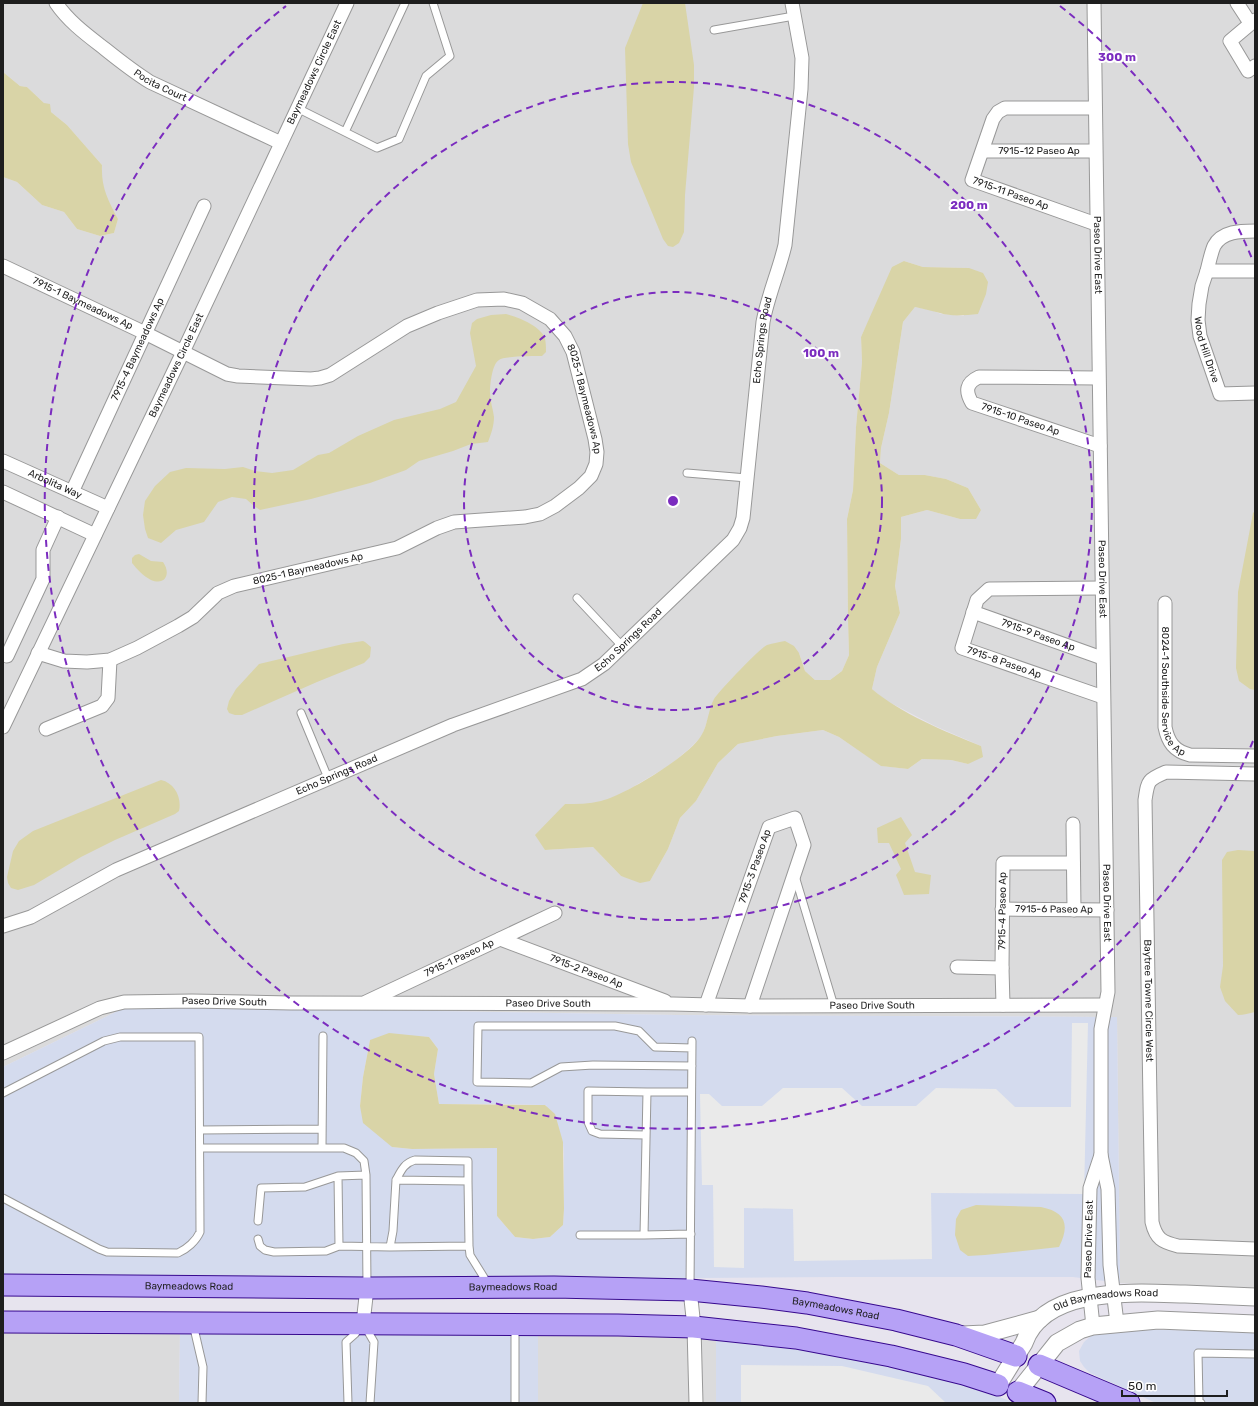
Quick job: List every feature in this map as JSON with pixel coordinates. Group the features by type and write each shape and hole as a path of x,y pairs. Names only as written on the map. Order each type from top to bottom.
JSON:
{"main road":[{"name":"Baymeadows Road","path":"3,1285 367,1288 562,1287 690,1290 807,1303 896,1320 956,1335 1016,1356"},
{"path":"3,1322 363,1323 694,1327 796,1338 891,1356 964,1374 998,1385"},
{"path":"1038,1365 1129,1403"},
{"path":"1018,1392 1045,1403"}],"street":[{"name":"Pocita Court","path":"56,3 64,15 77,27 150,82 281,142"},
{"name":"Baymeadows Circle East","path":"3,727 183,352 347,3"},
{"name":"Paseo Drive East","path":"1094,3 1098,378 1108,992 1101,1029 1101,1155 1108,1189 1110,1265 1117,1323"},
{"path":"1237,3 1252,21 1230,41 1248,71 1255,66"},
{"name":"Echo Springs Road","path":"3,926 31,917 116,870 328,778 453,725 582,679 604,664 733,540 740,528 743,518 764,316 766,305 781,264 785,245 801,89 802,58 793,9"},
{"name":"7915-11 Paseo Ap","path":"1095,108 1005,108 998,112 993,119 972,180 1096,224"},
{"name":"7915-12 Paseo Ap","path":"983,151 1095,151"},
{"name":"7915-4 Baymeadows Ap","path":"72,492 204,206"},
{"path":"1255,231 1230,233 1222,238 1215,245 1207,271 1255,271"},
{"name":"7915-1 Baymeadows Ap","path":"3,266 183,352"},
{"name":"Wood Hill Drive","path":"1207,271 1202,286 1198,320 1200,336 1220,394 1255,392"},
{"name":"8025-1 Baymeadows Ap","path":"38,653 64,661 87,662 110,660 137,648 188,620 218,594 234,586 397,548 437,528 454,522 525,517 540,514 555,506 579,488 591,476 596,464 597,452 595,439 573,352 566,336 550,318 522,303 510,299 490,298 477,300 407,326 330,375 320,378 311,379 238,376 227,374 183,352"},
{"name":"7915-10 Paseo Ap","path":"1098,378 979,377 972,380 968,386 968,395 972,403 1100,446"},
{"name":"Arbolita Way","path":"3,461 108,508"},
{"path":"3,492 95,535"},
{"path":"7,656 43,579 43,550 58,517"},
{"name":"7915-8 Paseo Ap","path":"1101,588 989,589 977,600 962,648 1103,698"},
{"name":"8024-1 Southside Service Ap","path":"1165,603 1165,727 1167,736 1172,746 1185,754 1255,756"},
{"name":"7915-9 Paseo Ap","path":"973,612 1102,658"},
{"path":"46,729 102,706 108,698 110,660"},
{"name":"Baytree Towne Circle West","path":"1255,774 1166,772 1153,777 1148,784 1145,800 1152,1222 1158,1238 1168,1244 1178,1246 1255,1249"},
{"name":"7915-3 Paseo Ap","path":"706,1005 769,827 795,818 804,845 750,1006"},
{"path":"1073,824 1074,910"},
{"name":"7915-4 Paseo Ap","path":"1003,1005 1003,863 1073,863"},
{"name":"7915-6 Paseo Ap","path":"1002,909 1107,910"},
{"name":"7915-1 Paseo Ap","path":"363,1003 555,913"},
{"name":"7915-2 Paseo Ap","path":"500,939 673,1004"},
{"path":"958,967 1002,968"},
{"name":"Paseo Drive South","path":"3,1053 100,1008 124,1002 192,1001 673,1004 750,1006 1105,1005"},
{"name":"Paseo Drive East","path":"1093,1326 1088,1278 1090,1188 1101,1155"},
{"path":"363,1323 367,1288"},
{"path":"690,1290 694,1327 696,1403"},
{"name":"Old Baymeadows Road","path":"998,1385 1027,1336 1040,1319 1054,1310 1075,1300 1113,1294 1151,1293 1255,1297"},
{"path":"956,1335 985,1334 1040,1319"},
{"name":"Old Baymeadows Road","path":"1018,1392 1057,1342 1080,1330 1093,1326 1158,1320 1255,1324"}],"lane":[{"path":"345,132 405,3"},
{"path":"298,108 377,148 399,139 426,76 450,56 432,3"},
{"path":"714,30 793,9"},
{"path":"688,473 747,478"},
{"path":"577,598 622,646"},
{"path":"301,713 328,778"},
{"path":"794,874 834,1006"},
{"path":"690,1290 691,1234 692,1092 692,1066 692,1044 655,1047 639,1031 615,1026 478,1026 477,1082 531,1083 561,1067 593,1065 692,1066"},
{"path":"322,1147 323,1036"},
{"path":"3,1093 104,1041 120,1037 199,1037 200,1232 198,1238 184,1251 178,1253 106,1252 3,1198"},
{"path":"645,1135 600,1134 592,1131 588,1122 588,1091 692,1092"},
{"path":"644,1235 646,1092"},
{"path":"200,1130 322,1129"},
{"path":"200,1148 322,1147 344,1148 356,1153 364,1161 366,1175 367,1288"},
{"path":"390,1247 393,1231 396,1180 402,1168 409,1162 415,1160 468,1161 470,1255 490,1288"},
{"path":"258,1221 261,1188 304,1187 338,1176 366,1175"},
{"path":"338,1176 339,1246"},
{"path":"396,1180 468,1181"},
{"path":"580,1235 691,1234"},
{"path":"258,1239 260,1246 265,1250 274,1252 326,1251 339,1246 469,1246"},
{"path":"193,1323 202,1367 202,1403"},
{"path":"348,1403 346,1342 355,1334 363,1323 374,1342 370,1403"},
{"path":"515,1325 515,1403"},
{"path":"1201,1403 1199,1401 1198,1353 1255,1354"}],"shaded area":[{"path":"3,3 1255,3 1255,1290 1120,1283 1117,1017 677,1015 128,1006 3,1067 3,177 17,182 42,205 64,212 77,229 100,236 114,233 118,219 105,195 101,174 102,165 67,125 51,112 27,87 20,86 3,72","holes":["904,261 923,267 969,268 964,316 941,314 931,310 915,307 903,322 889,413 881,448 880,463 899,475 925,475 946,479 968,488 981,510 960,519 927,510 901,517 901,539 895,586 900,613 877,667 872,689 885,700 935,726 981,746 968,764 951,760 922,759 908,769 882,766 839,737 823,730 777,736 738,744 718,763 696,801 680,818 668,849 650,881 621,876 593,847 545,850 553,818 565,804 587,804 601,802 616,797 670,765 702,736 715,698 799,653 805,671 815,680 830,680 842,671 849,655 847,519 853,490 856,427 862,362 861,337 870,318"]},
{"path":"643,3 685,3 694,65 694,87 685,195 684,232 679,243 673,247 668,246 663,239 631,162 628,144 625,48"},
{"path":"3,72 20,86 27,87 44,103 50,104 51,112 67,125 102,165 104,187 108,200 118,219 114,233 100,236 77,229 64,212 42,205 17,182 3,177"},
{"path":"904,261 923,267 969,268 983,273 988,282 986,294 978,314 949,315 915,307 903,322 889,413 881,448 880,463 899,475 925,475 946,479 968,488 981,510 976,519 960,519 927,510 901,517 901,539 895,586 900,613 877,667 872,689 883,698 910,714 981,746 983,757 968,764 951,760 922,759 908,769 881,766 839,737 823,730 777,736 738,744 718,763 696,801 680,818 668,849 650,881 640,883 621,876 593,847 545,850 535,835 565,804 583,804 601,801 612,797 655,774 694,745 703,732 714,699 740,670 767,645 785,641 794,646 799,653 805,671 815,680 830,680 842,671 849,655 847,519 853,490 856,427 862,362 861,337 892,267"},
{"path":"506,314 516,317 537,328 544,336 546,352 542,356 519,356 502,359 497,362 493,370 490,385 490,396 494,420 488,442 471,444 419,461 406,470 370,483 311,499 260,510 246,499 232,497 218,502 204,522 176,530 161,543 148,538 143,515 145,501 155,486 170,472 186,468 225,469 243,467 255,471 272,473 293,470 318,455 329,453 358,436 394,420 440,409 456,402 476,366 470,333 472,323 477,319 491,315"},
{"path":"1255,511 1255,690 1250,689 1239,681 1236,668 1238,592 1253,513"},
{"path":"139,554 151,561 163,562 167,570 166,577 163,580 156,581 145,576 132,563 132,558"},
{"path":"363,641 371,647 370,657 364,663 242,715 229,713 227,709 229,701 236,689 259,664 343,644"},
{"path":"161,780 170,784 178,796 180,806 179,811 175,814 115,840 81,857 34,885 18,890 11,888 7,877 13,851 19,841 33,831"},
{"path":"901,817 912,835 905,843 915,872 931,875 929,894 904,895 896,875 901,869 889,843 878,843 877,828"},
{"path":"1238,850 1255,851 1255,1012 1238,1015 1225,1001 1220,987 1223,966 1222,860 1227,852"},
{"path":"128,1006 677,1015 1117,1017 1120,1283 1073,1277 698,1278 676,1280 3,1278 3,1067","holes":["414,1036 429,1037 438,1049 434,1074 439,1104 546,1105 563,1142 564,1154 563,1225 550,1237 533,1239 515,1237 497,1216 497,1148 412,1149 392,1147 360,1106 363,1077 370,1040"]},
{"path":"1072,1023 1088,1023 1084,1194 931,1193 932,1259 794,1261 793,1209 744,1208 744,1268 714,1267 713,1185 702,1185 700,1094 709,1094 722,1106 762,1106 783,1088 842,1088 862,1106 916,1106 936,1088 996,1089 1015,1107 1071,1107"},
{"path":"389,1033 429,1037 438,1049 434,1074 439,1104 545,1105 555,1114 563,1142 564,1209 563,1225 550,1237 533,1239 515,1237 497,1216 497,1148 412,1149 392,1147 363,1123 360,1106 363,1077 370,1040"},
{"path":"976,1205 1041,1207 1056,1212 1061,1216 1065,1226 1059,1247 968,1256 960,1250 955,1235 956,1219 961,1210"},
{"path":"1123,1329 1255,1332 1255,1403 1156,1403 1090,1373 1080,1361 1079,1351 1084,1342 1091,1336 1099,1333"},
{"path":"3,1330 180,1331 179,1403 3,1403"},
{"path":"180,1331 538,1333 538,1403 179,1403"},
{"path":"538,1333 716,1337 716,1403 538,1403"},
{"path":"716,1337 799,1346 881,1363 976,1388 1015,1403 716,1403"},
{"path":"741,1365 842,1366 928,1386 946,1403 741,1403"}]}
